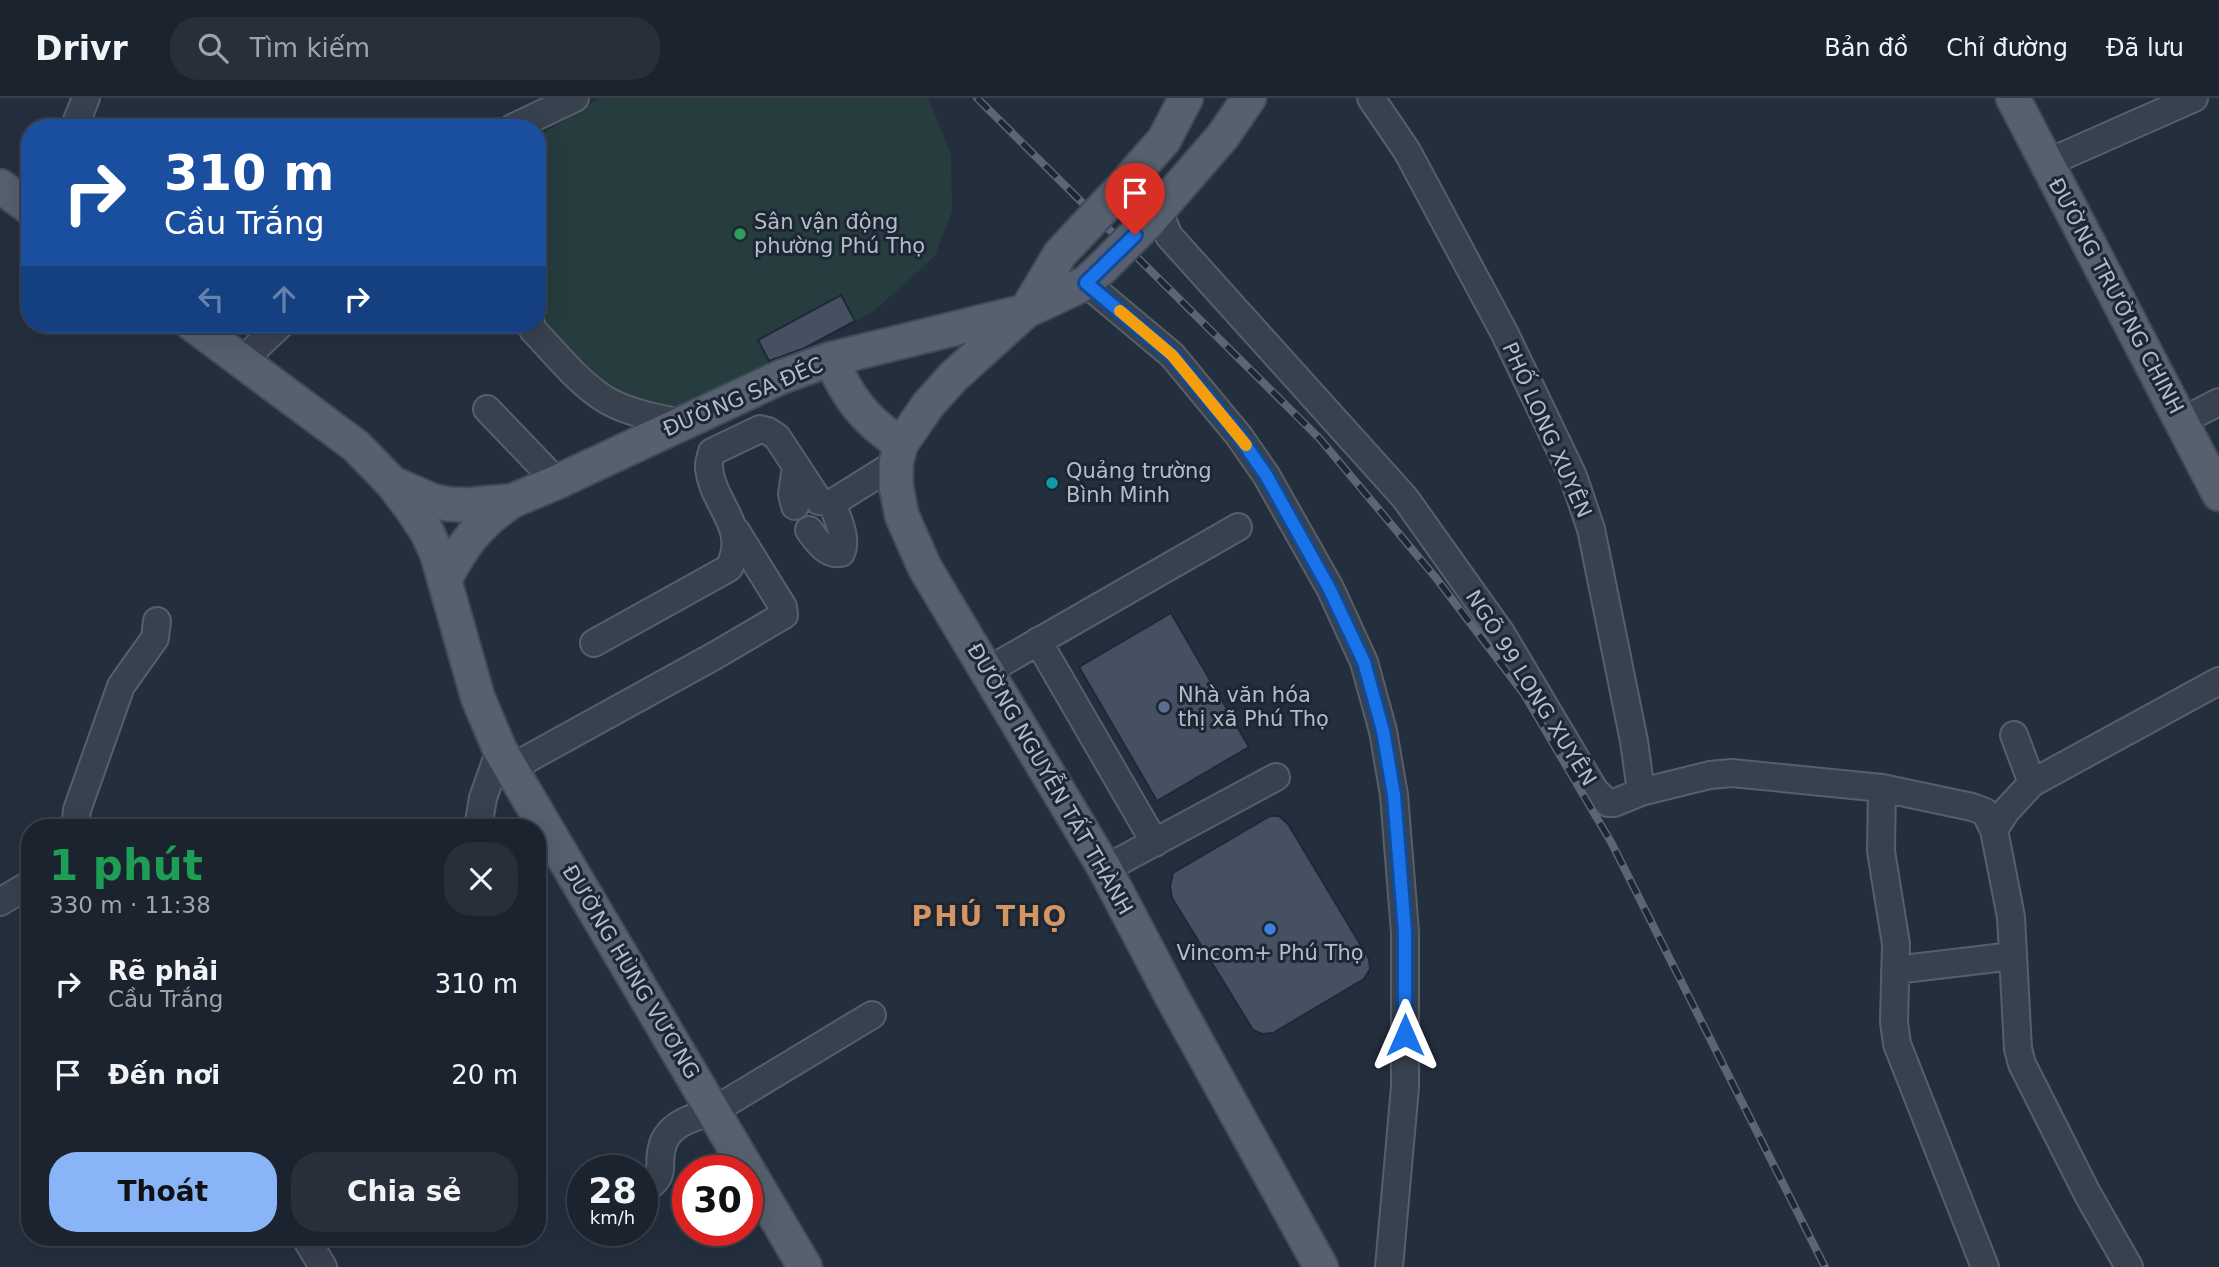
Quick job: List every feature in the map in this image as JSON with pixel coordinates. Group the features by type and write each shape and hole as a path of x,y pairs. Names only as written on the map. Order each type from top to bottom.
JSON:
{"main road":[{"path":"1026,311 1060,254 1164,140 1186,98"},
{"path":"831,359 841,383 859,409 898,453 928,405 953,377 1026,311 1095,275 1223,136 1249,98"},
{"name":"ĐƯỜNG TRƯỜNG CHINH","path":"2012,98 2219,494"},
{"path":"0,187 21,202"},
{"name":"ĐƯỜNG SA ĐÉC","path":"445,579 467,540 495,512 512,501 681,423 781,377 831,359 1026,311"},
{"name":"ĐƯỜNG HÙNG VƯƠNG","path":"205,333 356,446 391,483 427,532 445,579 478,698 506,759 541,819"},
{"name":"ĐƯỜNG NGUYỄN TẤT THÀNH","path":"898,453 896,486 902,516 925,568 1105,869 1321,1267"},
{"name":"ĐƯỜNG SA ĐÉC","path":"391,483 433,501 448,504 512,501"},
{"name":"ĐƯỜNG HÙNG VƯƠNG","path":"546,827 805,1267"}],"street":[{"path":"78,119 86,98"},
{"path":"532,119 575,98"},
{"name":"PHỐ LONG XUYÊN","path":"1371,98 1407,151 1427,188 1505,334 1573,476 1591,529 1634,741 1641,792"},
{"path":"2047,163 2194,98"},
{"name":"NGÕ 99 LONG XUYÊN","path":"1154,214 1169,236 1405,498 1501,633 1600,797 1608,803 1710,775 1732,773 1882,788 1979,809 1986,812 1994,830"},
{"path":"1095,275 1172,355 1239,436 1266,475 1329,588 1364,662 1383,731 1394,795 1405,932 1405,1087 1390,1267"},
{"path":"243,360 272,333"},
{"path":"536,333 579,378 608,401 650,416 681,423"},
{"path":"2182,421 2219,402"},
{"path":"487,409 557,482"},
{"path":"479,819 483,797 506,759 716,655 784,615 783,607 733,525 714,486 708,466 712,452 760,429 768,431 777,437 819,501 832,503 898,453"},
{"path":"795,506 792,494 796,466"},
{"path":"809,530 827,551 841,553 842,535 832,503"},
{"path":"594,643 729,568 736,555 737,545 733,525"},
{"path":"987,671 1238,527"},
{"path":"77,819 80,801 121,686 155,638 157,621"},
{"path":"1038,641 1155,843"},
{"path":"2129,1267 2087,1193 2022,1065 2018,1049 2011,917 1994,830 2006,811 2032,783 2219,681"},
{"path":"2014,735 2032,783"},
{"path":"1105,869 1276,777"},
{"path":"1882,788 1881,851 1895,937 1894,1022 1897,1044 1985,1267"},
{"path":"0,902 21,889"},
{"path":"1895,970 2013,956"},
{"path":"658,1178 661,1173 663,1143 672,1130 686,1120 713,1111 873,1015"},
{"path":"310,1246 323,1267"}],"green space":[{"name":"Sân vận động phường Phú Thọ","path":"600,98 928,98 951,154 952,211 935,256 874,311 689,409 649,408 603,383 567,355 546,328 546,131"}],"building":[{"path":"841,295 855,321 805,348 769,361 758,340"},
{"name":"Nhà văn hóa thị xã Phú Thọ","path":"1171,613 1249,747 1157,801 1079,667"},
{"name":"Vincom+ Phú Thọ","path":"1270,816 1279,816 1288,824 1369,959 1370,969 1364,979 1273,1033 1262,1034 1253,1030 1172,898 1170,886 1173,873"}],"railway":[{"path":"977,98 1320,439 1436,578 1524,694 1611,842 1825,1267"}],"slow traffic":[{"path":"1120,311 1172,355 1246,445"}],"place":[{"name":"Sân vận động phường Phú Thọ","path":"740,234"},
{"name":"Quảng trường Bình Minh","path":"1052,483"},
{"name":"Nhà văn hóa thị xã Phú Thọ","path":"1164,707"},
{"name":"Vincom+ Phú Thọ","path":"1270,929"}],"district":[{"name":"PHÚ THỌ","path":"990,916"}],"route":[{"path":"1135,235 1086,283 1172,355 1239,436 1266,475 1329,588 1364,662 1383,731 1394,795 1405,932 1405,1035"}]}
